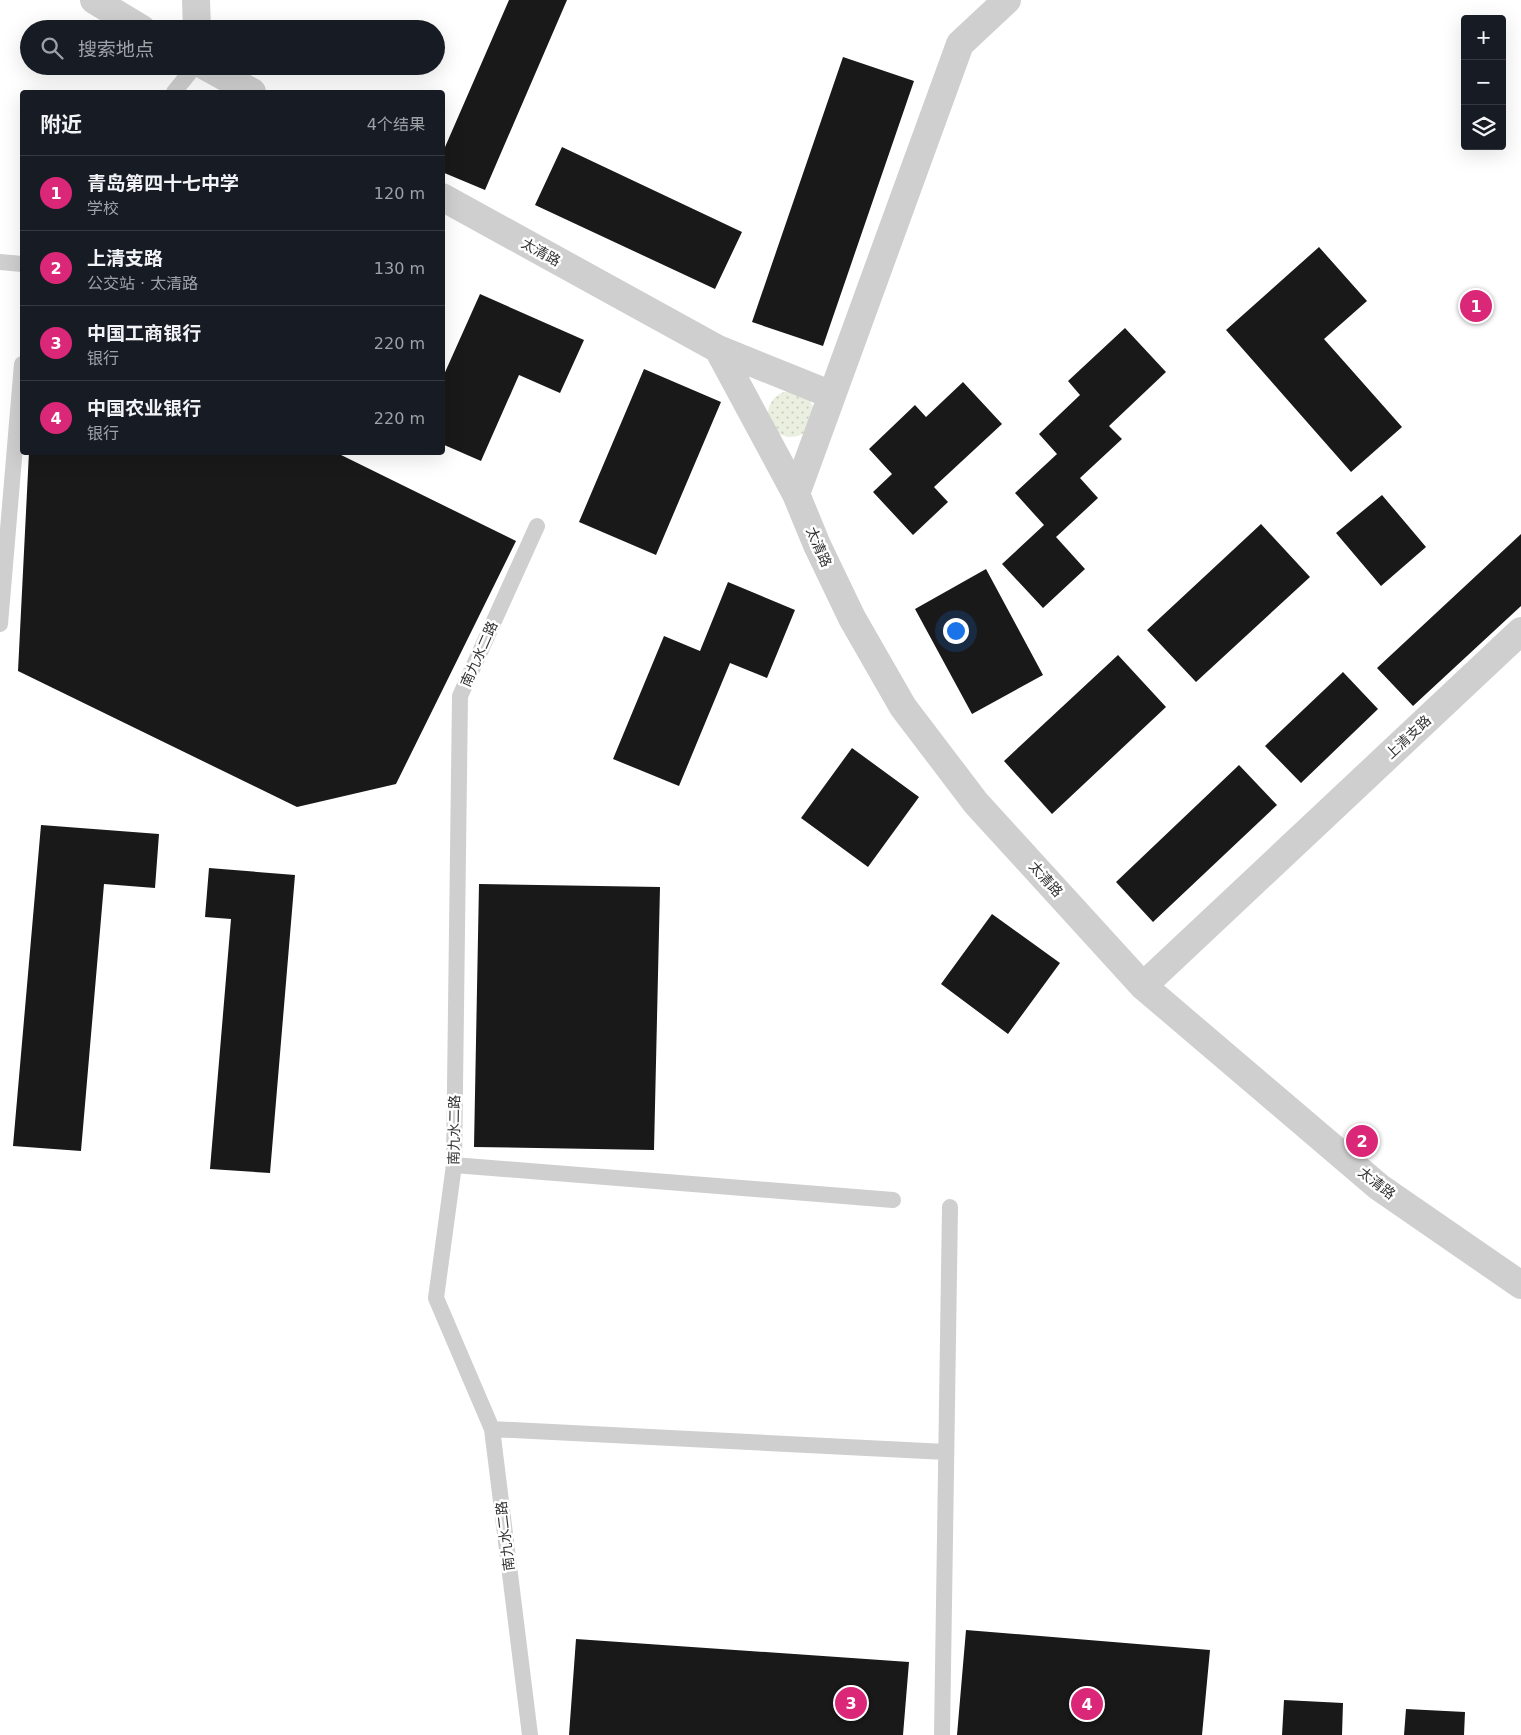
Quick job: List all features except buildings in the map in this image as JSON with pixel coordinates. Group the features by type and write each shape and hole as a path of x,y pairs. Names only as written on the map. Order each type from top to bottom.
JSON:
{"street":[{"path":"94,0 127,20"},
{"path":"196,0 197,20"},
{"path":"796,494 960,44 1007,0"},
{"path":"221,75 248,90"},
{"name":"太清路","path":"445,200 718,349 832,395"},
{"name":"太清路","path":"718,349 796,494 817,545 852,618 902,707 976,803 1143,986 1379,1187 1521,1285"},
{"name":"上清支路","path":"1143,986 1521,631"}],"lane":[{"path":"176,90 188,75"},
{"path":"0,262 20,264"},
{"path":"0,624 20,388"},
{"name":"南九水二路","path":"530,1735 492,1428 436,1298 454,1165 460,696 537,526"},
{"path":"454,1165 893,1200"},
{"path":"942,1735 950,1207"},
{"path":"492,1428 946,1452"}],"shaded area":[{"path":"791,391 804,395 810,401 814,414 810,427 804,433 791,437 778,433 772,427 768,414 772,401 778,395"}],"place":[{"name":"青岛第四十七中学","path":"1476,306"},
{"name":"上清支路","path":"1362,1141"},
{"name":"中国工商银行","path":"851,1703"},
{"name":"中国农业银行","path":"1087,1704"}]}
